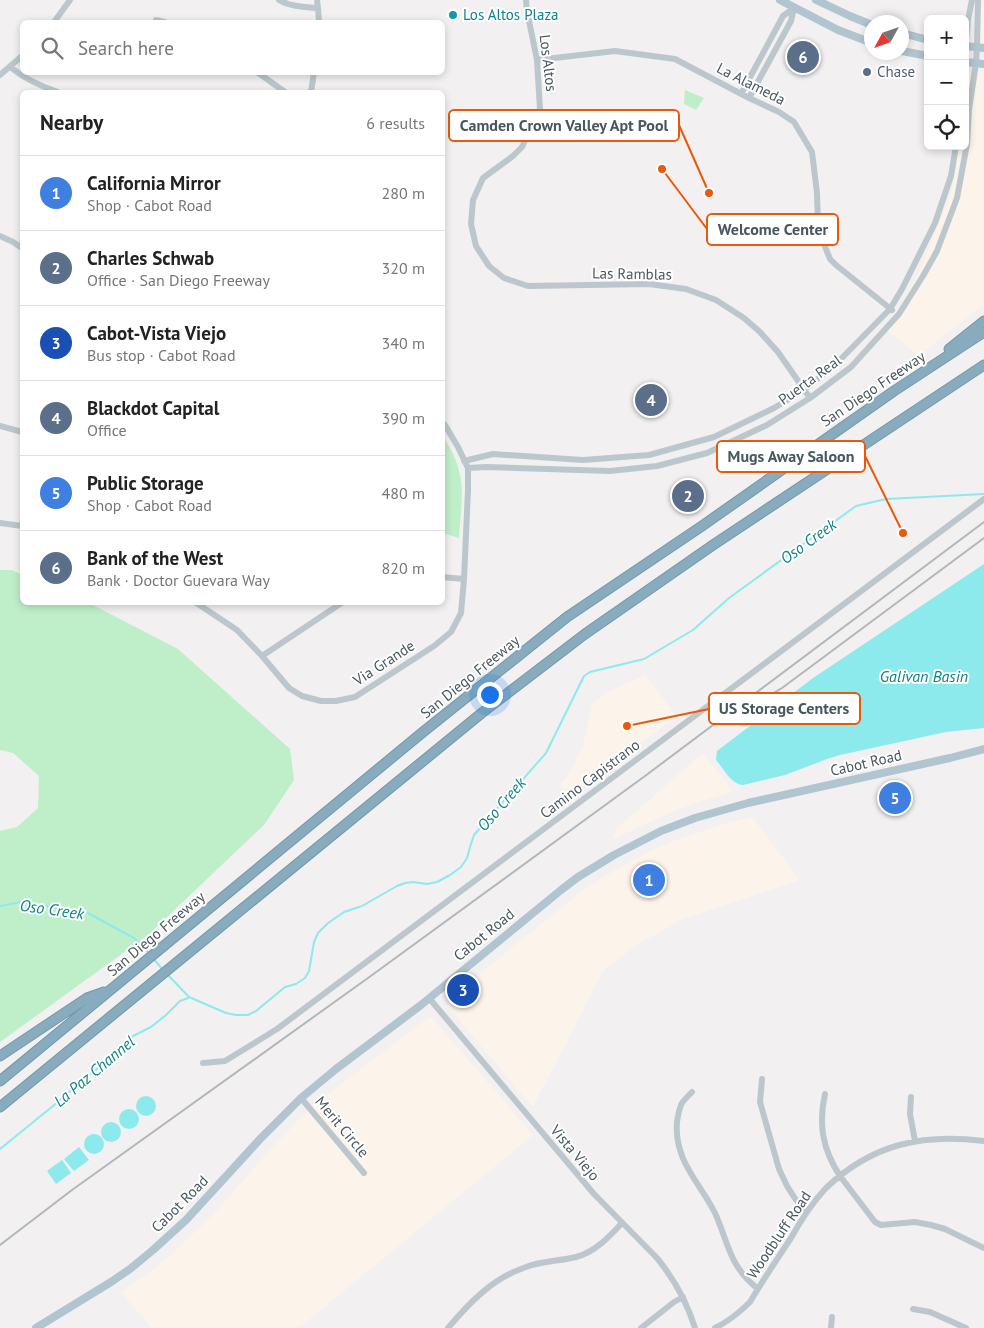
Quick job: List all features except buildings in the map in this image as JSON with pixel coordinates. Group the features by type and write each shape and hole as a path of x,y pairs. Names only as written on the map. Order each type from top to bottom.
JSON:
{"highway":[{"path":"894,391 984,321"},
{"name":"San Diego Freeway","path":"0,1081 430,726 567,617 894,391 984,332"},
{"path":"0,1107 483,712 585,634 713,545 984,365"},
{"path":"0,1056 87,998 109,991"},
{"path":"0,1112 27,1085"}],"main road":[{"path":"780,0 838,30 864,40"},
{"path":"794,8 798,0"},
{"path":"816,0 864,22"},
{"path":"909,35 924,39"},
{"path":"909,52 924,55"},
{"name":"Cabot Road","path":"36,1328 111,1282 154,1250 186,1220 261,1138 301,1098 578,877 614,854 661,831 695,818 730,808 984,749"}],"street":[{"path":"55,20 70,0"},
{"path":"279,0 300,7 318,8"},
{"path":"316,0 319,20"},
{"name":"Los Altos","path":"470,224 473,200 483,178 522,147 540,109 537,60 526,0"},
{"path":"969,15 972,0"},
{"name":"Puerta Real","path":"468,468 610,471 657,466 707,453 768,426 810,398 851,367 899,314 923,276 937,251 957,198 967,144 969,112 980,64 978,0"},
{"path":"741,94 783,16 794,8"},
{"path":"748,98 791,20 794,8"},
{"name":"La Alameda","path":"537,60 615,51 675,59 748,98 780,112 794,122 812,152 817,193 818,230 830,259 890,309 899,314"},
{"path":"0,74 20,58"},
{"path":"10,67 21,76 52,90"},
{"path":"261,75 282,90"},
{"path":"311,90 314,75"},
{"name":"Puerta Real","path":"464,461 493,454 583,460 648,455 714,437 774,408 804,390 837,363 890,309 902,290 935,223 950,176 955,150"},
{"name":"Las Ramblas","path":"470,224 476,246 489,266 504,278 528,286 649,284 686,289 716,300 744,318 760,332 778,352 810,398"},
{"path":"0,236 20,246"},
{"path":"445,425 468,468"},
{"path":"0,426 20,431"},
{"name":"Via Grande","path":"200,605 237,630 289,688 302,696 320,701 336,702 355,697 434,646 451,632 461,613 468,468"},
{"name":"Camino Capistrano","path":"203,1063 225,1061 277,1028 984,500"},
{"path":"0,523 20,526"},
{"path":"445,577 464,579"},
{"path":"262,656 338,605"},
{"name":"Vista Viejo","path":"428,998 594,1194 657,1258 683,1297 695,1328"},
{"path":"762,1079 760,1102 779,1169 796,1200 807,1211"},
{"path":"692,1092 682,1104 678,1117 676,1129 681,1155 686,1168 714,1212 740,1272 758,1289"},
{"path":"825,1094 821,1110 822,1131 826,1147 840,1176 878,1224 915,1222 932,1225 945,1229 984,1248"},
{"path":"911,1097 910,1114 915,1141"},
{"name":"Merit Circle","path":"301,1098 364,1173"},
{"name":"Woodbluff Road","path":"715,1328 726,1323 750,1302 807,1211 826,1189 853,1166 893,1146 915,1141 936,1138 963,1138 984,1141"},
{"path":"448,1328 470,1303 501,1278 526,1266 578,1256 601,1244 622,1223"},
{"path":"641,1328 683,1297"},
{"path":"913,1309 930,1312 966,1328"},
{"path":"831,1328 832,1317"}],"shaded area":[{"path":"983,0 984,43 973,44"},
{"path":"984,71 984,304 919,355 887,331 921,268 952,190 958,150 969,150 970,72"},
{"path":"645,675 679,719 669,722 572,793 568,789 565,791 560,783 566,779 583,746 592,704 608,692"},
{"path":"703,753 733,792 674,811 613,839 616,829"},
{"path":"752,817 800,880 681,920 635,946 603,971 533,1107 448,1007 447,1000 582,891 615,870 678,839 723,824"},
{"path":"428,1018 432,1018 533,1135 305,1323 294,1328 152,1328 121,1292 166,1259 213,1215 300,1118 319,1101"}],"green space":[{"path":"685,90 704,98 696,110 684,104"},
{"path":"445,440 454,456 461,479 462,496 459,538 445,534"},
{"path":"0,570 12,570 20,574 20,605 93,605 178,649 290,749 294,780 264,825 148,935 0,1042 0,831 17,827 38,808 39,776 13,753 0,750"}],"water":[{"name":"Galivan Basin","path":"984,564 984,728 946,732 840,755 785,775 743,785 735,782 728,776 716,760 717,751 813,678"},
{"path":"146,1096 153,1099 156,1106 153,1113 146,1116 139,1113 136,1106 139,1099"},
{"path":"129,1109 136,1112 139,1119 136,1126 129,1129 122,1126 119,1119 122,1112"},
{"path":"111,1122 118,1125 121,1132 118,1139 111,1142 104,1139 101,1132 104,1125"},
{"path":"94,1134 101,1137 104,1144 101,1151 94,1154 87,1151 84,1144 87,1137"},
{"path":"79,1147 89,1160 74,1171 64,1159"},
{"path":"62,1160 71,1173 56,1184 47,1171"}],"waterway":[{"name":"Oso Creek","path":"168,975 189,997 226,1013 248,1015 256,1011 285,987 296,984 305,978 309,971 314,942 318,933 328,923 344,912 362,906 397,886 413,882 427,884 437,882 461,867 467,858 474,835 546,753 584,676 590,672 644,659 693,630 729,598 856,506 886,499 984,494"},
{"name":"Oso Creek","path":"0,906 21,902 86,912 134,938 150,954"},
{"name":"Oso Creek","path":"153,958 163,970"},
{"name":"La Paz Channel","path":"0,1149 91,1073 110,1060 133,1036 151,1027 180,1001 188,998"}],"railway":[{"path":"0,1245 72,1190 368,978 645,776 984,522"},
{"path":"732,718 782,688 984,538"}],"place":[{"name":"Los Altos Plaza","path":"453,15"},
{"name":"Bank of the West","path":"803,57"},
{"name":"Chase","path":"867,72"},
{"name":"Welcome Center","path":"662,169"},
{"name":"Camden Crown Valley Apt Pool","path":"709,193"},
{"name":"Blackdot Capital","path":"651,400"},
{"name":"Charles Schwab","path":"688,496"},
{"name":"Mugs Away Saloon","path":"903,533"},
{"name":"US Storage Centers","path":"627,726"},
{"name":"Public Storage","path":"895,798"},
{"name":"California Mirror","path":"649,880"},
{"name":"Cabot-Vista Viejo","path":"463,990"}]}
